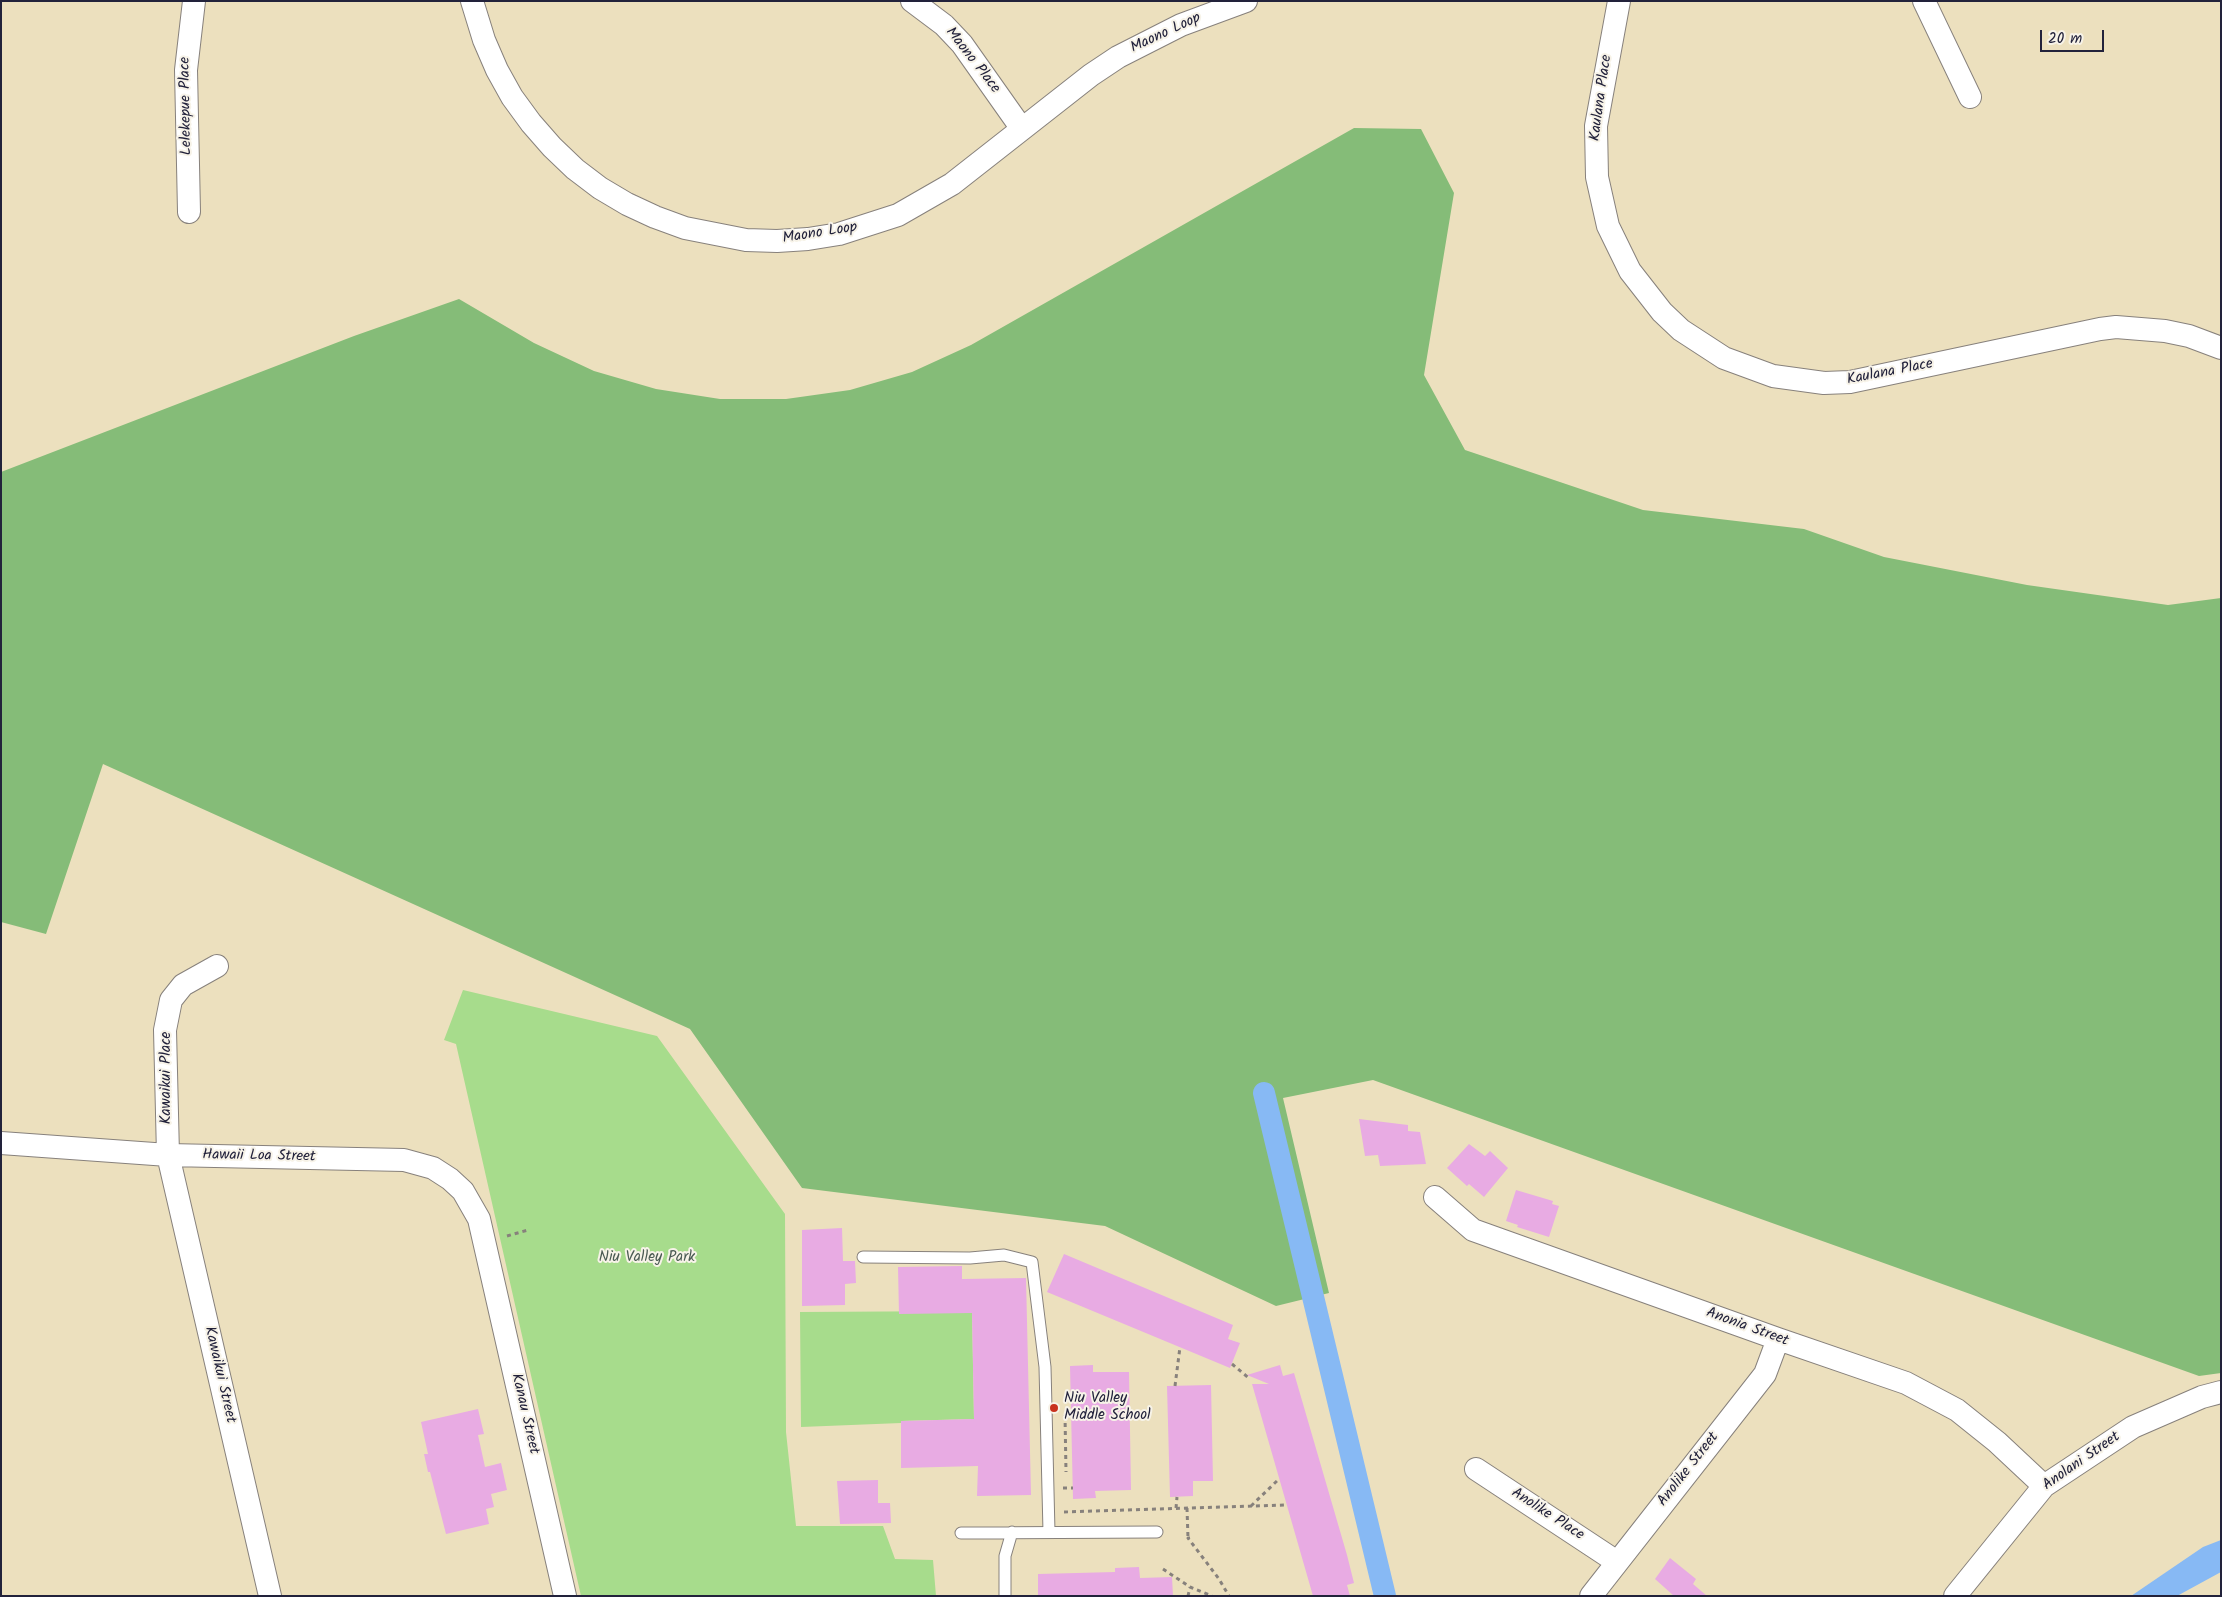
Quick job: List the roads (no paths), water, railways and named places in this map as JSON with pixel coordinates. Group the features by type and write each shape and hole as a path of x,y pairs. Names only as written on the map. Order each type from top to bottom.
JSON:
{"street":[{"name":"Lelekepue Place","path":"189,212 186,70 194,1"},
{"name":"Maono Loop","path":"472,1 484,40 497,70 512,97 531,123 575,169 627,204 677,225 715,235 746,240 784,240 839,234 869,226 898,215 952,184 1091,75 1125,53 1182,24 1246,1"},
{"name":"Maono Place","path":"912,1 944,25 962,44 1022,129"},
{"name":"Kaulana Place","path":"1619,1 1596,126 1597,177 1608,226 1630,271 1650,299 1681,330 1724,358 1773,376 1824,383 1850,382 2100,329 2133,327 2165,331 2189,336 2221,348"},
{"path":"1924,1 1970,97"},
{"name":"Kawaikui Place","path":"168,1155 165,1030 172,1000 183,985 217,966"},
{"name":"Hawaii Loa Street","path":"1,1143 168,1155 398,1159 424,1164 445,1175 463,1191 476,1212 482,1232"},
{"name":"Kawaikui Street","path":"168,1155 270,1596"},
{"name":"Anonia Street","path":"1435,1197 1473,1230 1906,1383 1957,1410 1997,1442 2044,1486"},
{"name":"Kanau Street","path":"482,1232 565,1596"},
{"name":"Anolike Street","path":"1591,1596 1765,1374 1778,1339"},
{"name":"Anolani Street","path":"1955,1596 2044,1486 2133,1427 2202,1397 2221,1392"},
{"name":"Anolike Place","path":"1476,1469 1617,1562"}],"lane":[{"path":"863,1257 970,1258 1004,1255 1032,1262 1045,1367 1049,1532"},
{"path":"1005,1596 1005,1556 1012,1532"},
{"path":"961,1533 1157,1532"}],"water":[{"path":"2221,1540 2221,1572 2177,1596 2131,1596 2203,1547"}],"waterway":[{"path":"1264,1093 1385,1596"}],"place":[{"name":"Niu Valley Middle School","path":"1054,1408"}],"park label":[{"name":"Niu Valley Park","path":"647,1258"}]}
